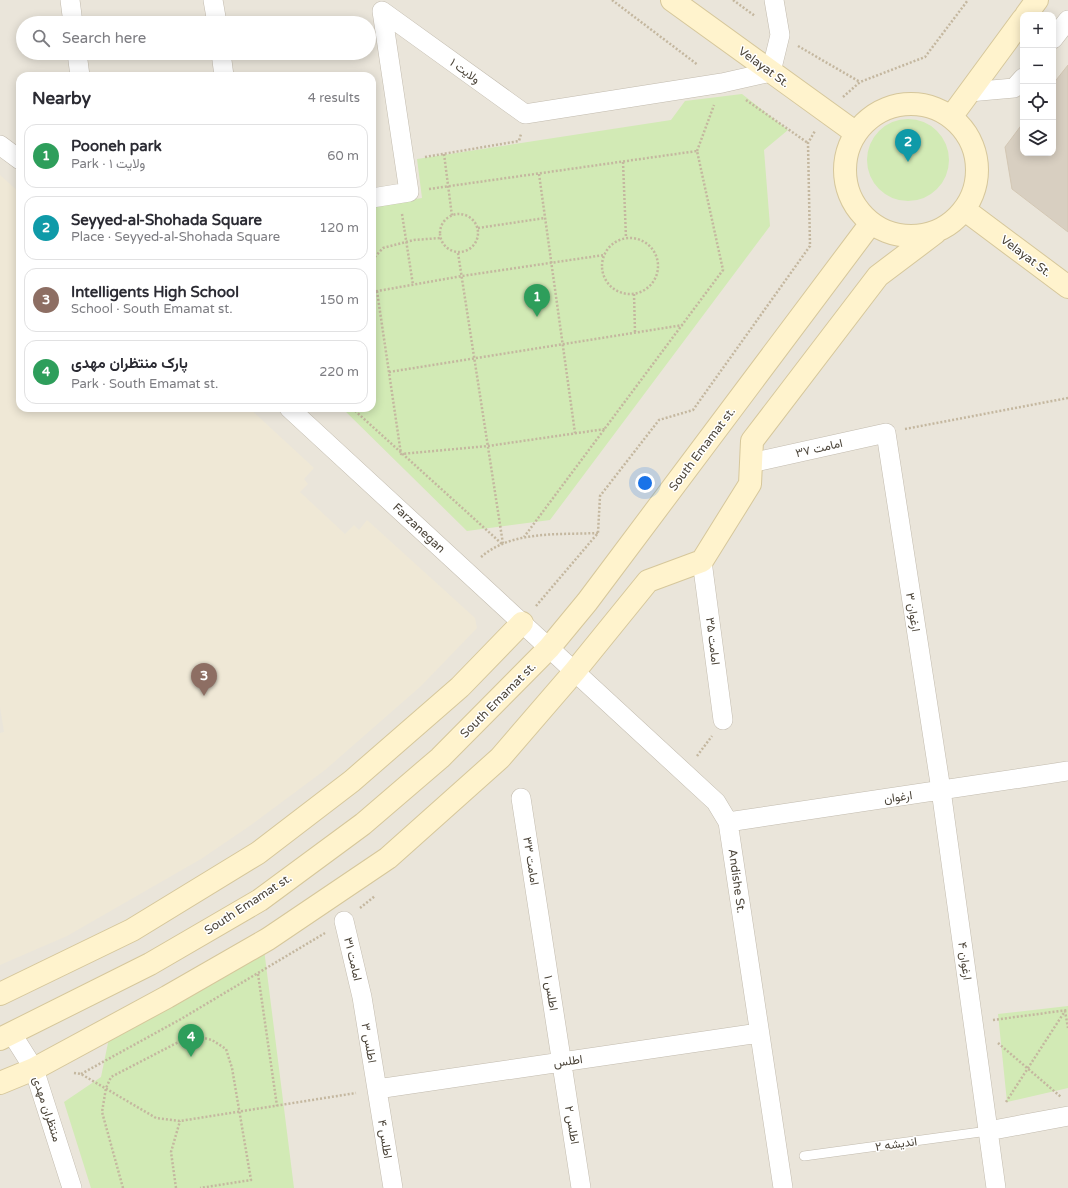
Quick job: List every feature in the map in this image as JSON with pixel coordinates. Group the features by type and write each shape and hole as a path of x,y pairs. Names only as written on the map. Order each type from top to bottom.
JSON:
{"street":[{"path":"70,0 72,16"},
{"path":"213,0 216,16"},
{"name":"Velayat St.","path":"672,0 856,133"},
{"path":"525,114 722,83 771,72 780,35 774,0"},
{"path":"1028,12 1037,0"},
{"name":"ولایت ۱","path":"381,5 525,114"},
{"name":"ولایت ۱","path":"381,5 404,161 404,193"},
{"path":"1056,35 1068,20"},
{"path":"951,117 1020,23"},
{"path":"78,60 79,72"},
{"path":"222,60 223,72"},
{"path":"969,92 1014,88 1020,81"},
{"path":"0,1083 34,1069 167,997 268,939 388,858 500,758 648,581 702,561 750,484 752,441 878,276 935,233 952,223 965,210 974,191 978,171 976,154 966,132 951,117 932,107 911,104 890,107 871,118 856,133 847,154 846,176 851,198 863,216 881,230 899,236 917,237 935,233"},
{"path":"0,145 16,157"},
{"path":"376,197 404,193"},
{"name":"Velayat St.","path":"965,210 1068,287"},
{"name":"South Emamat st.","path":"6,1036 150,964 260,900 363,824 440,758 549,648 676,485 871,223"},
{"name":"Farzanegan","path":"293,412 549,648"},
{"name":"امامت ۳۷","path":"751,463 886,433"},
{"name":"ارغوان ۳","path":"886,433 941,790"},
{"name":"امامت ۳۵","path":"702,561 723,720"},
{"path":"0,994 132,930 258,853 352,781 460,687 522,623"},
{"name":"Andishe St.","path":"549,648 716,802 728,822 783,1188"},
{"name":"ارغوان","path":"728,822 1068,771"},
{"name":"ارغوان ۴","path":"941,790 996,1188"},
{"name":"امامت ۳۳","path":"521,798 541,923"},
{"name":"امامت ۳۱","path":"344,921 362,997"},
{"name":"اطلس ۱","path":"541,923 562,1062"},
{"name":"اطلس ۳","path":"362,997 377,1089"},
{"name":"اطلس","path":"377,1089 759,1033"},
{"name":"منتظران مهدی","path":"6,1036 34,1069 72,1188"},
{"name":"اطلس ۲","path":"562,1062 581,1188"},
{"name":"اطلس ۴","path":"377,1089 393,1188"},
{"path":"988,1131 1068,1116"}],"lane":[{"name":"اندیشه ۲","path":"804,1156 988,1131"}],"path":[{"path":"522,623 598,533 600,496 659,420 692,410 810,246 808,143 827,111 860,82 924,58 968,0"},
{"path":"524,537 723,270 697,152 722,83"},
{"path":"404,161 520,141 525,114"},
{"path":"413,285 406,242 404,193 697,152"},
{"path":"444,154 452,216"},
{"path":"623,162 626,238"},
{"path":"539,174 575,433"},
{"path":"460,214 472,218 478,228 478,240 470,249 458,253 447,248 440,238 441,226 449,216 460,214"},
{"path":"478,228 545,218"},
{"path":"376,256 383,248 406,242 440,238"},
{"path":"626,238 641,240 652,249 658,263 656,277 647,289 634,294 619,292 608,284 602,270 604,255 613,244 626,238"},
{"path":"458,253 503,544"},
{"path":"401,454 377,291 462,276 604,255"},
{"path":"634,294 635,332"},
{"path":"389,372 683,325"},
{"path":"886,433 1068,398"},
{"path":"356,412 401,454 503,544"},
{"path":"401,454 488,446 604,429"},
{"path":"466,570 491,548 524,537 598,533"},
{"path":"685,773 723,720"},
{"path":"268,939 258,974 277,1106"},
{"path":"974,1023 1067,1010"},
{"path":"1067,1010 1068,1028"},
{"path":"988,1131 1067,1010"},
{"path":"974,1023 1062,1098"},
{"path":"123,1188 102,1112 106,1088 111,1077 192,1035 212,1040 226,1048 232,1068 251,1180 200,1188"},
{"path":"73,1073 81,1074 156,1118 180,1121 377,1089"},
{"path":"176,1188 171,1152 180,1121"}],"shaded area":[{"path":"0,0 1068,0 1068,1188 0,1188"},
{"path":"0,175 16,189 16,412 253,412 314,468 304,479 308,484 300,492 345,534 354,525 359,530 367,520 475,618 477,628 421,686 325,770 251,825 201,859 67,936 0,965 0,733 4,732 0,707"}],"green space":[{"path":"742,94 788,130 764,150 770,226 550,520 467,531 346,412 376,412 376,205 422,198 417,159 671,120 685,101"},
{"path":"908,119 924,122 937,131 946,144 949,160 946,176 937,189 924,198 908,201 892,198 879,189 870,176 867,160 870,144 879,131 892,122"},
{"path":"264,949 294,1188 91,1188 64,1102 101,1077 109,1038"},
{"path":"1068,1006 1068,1088 1007,1102 998,1014"}],"building":[{"path":"1068,65 1068,232 1012,189 1005,147 1020,127 1020,156 1056,156 1056,80"}],"place":[{"name":"Seyyed-al-Shohada Square","path":"908,162"},
{"name":"Pooneh park","path":"537,317"},
{"name":"Intelligents High School","path":"204,696"},
{"name":"پارک منتظران مهدی","path":"191,1057"}]}
